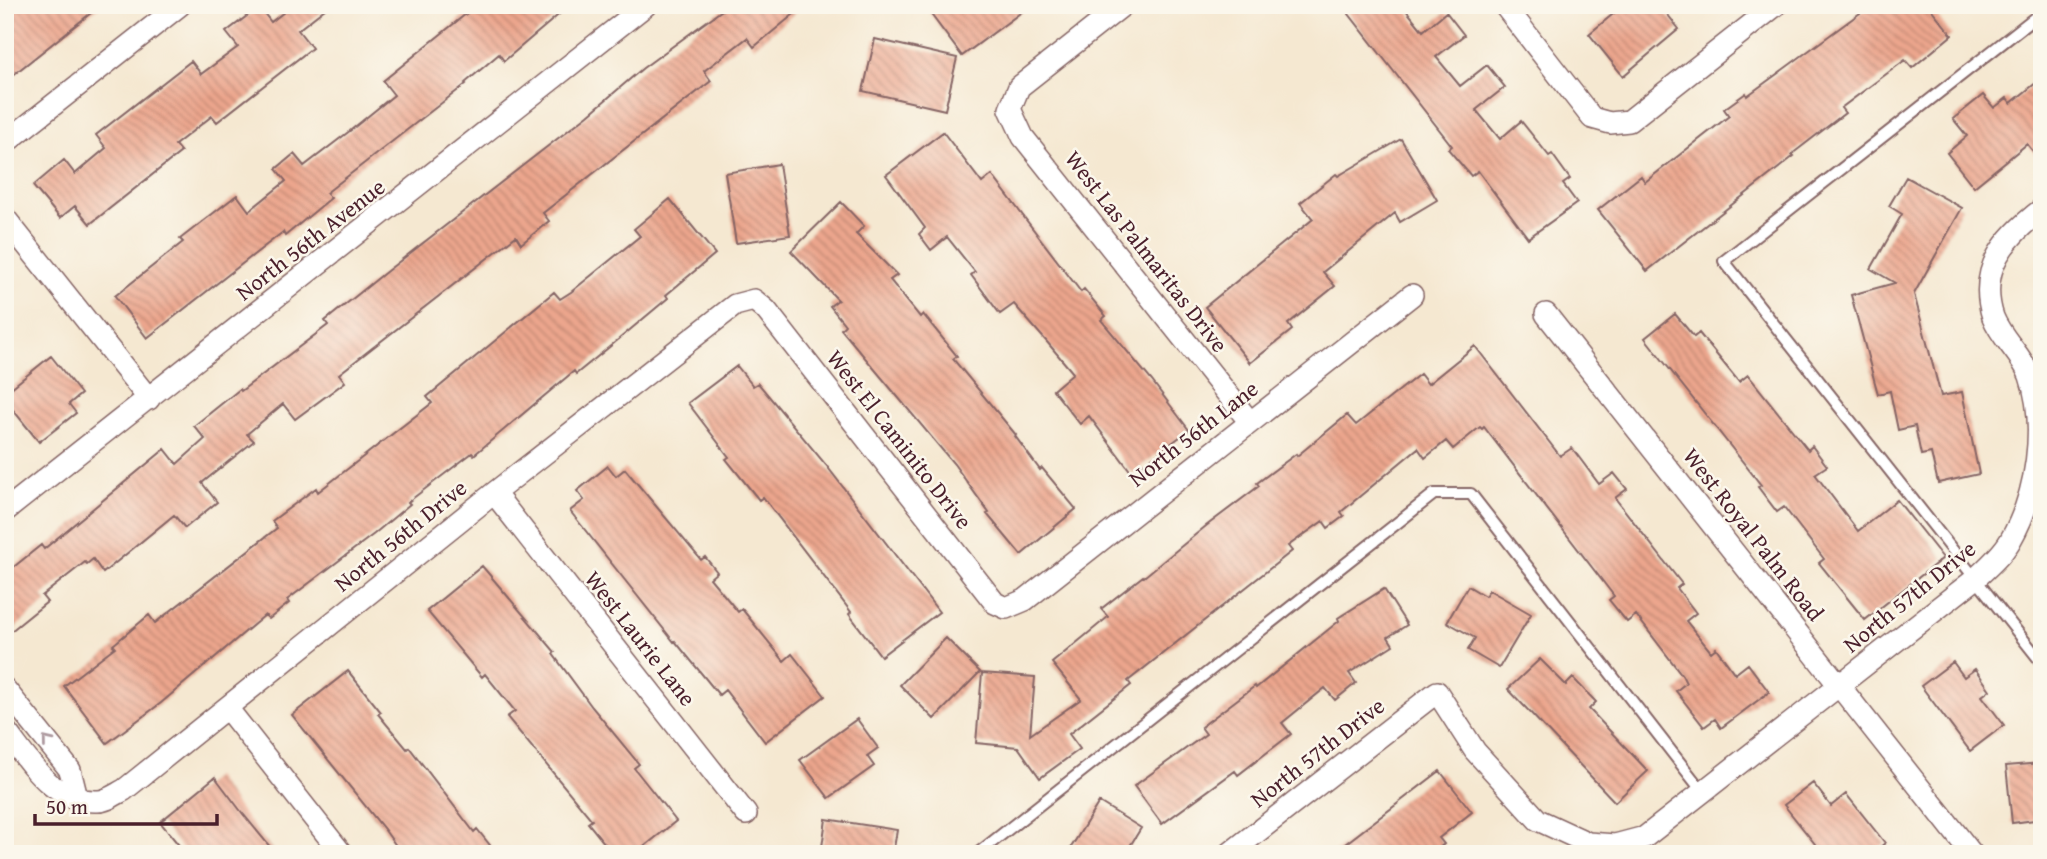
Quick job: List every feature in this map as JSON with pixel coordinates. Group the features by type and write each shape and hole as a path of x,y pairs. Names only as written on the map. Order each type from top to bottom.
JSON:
{"street":[{"path":"5,143 180,5"},
{"name":"North 56th Avenue","path":"5,511 646,5"},
{"name":"West Las Palmaritas Drive","path":"1123,5 1019,87 1010,109 1023,137 1249,421"},
{"path":"1504,5 1592,118 1610,123 1629,121 1776,5"},
{"name":"North 57th Drive","path":"1229,854 1437,692 1475,751 1538,820 1588,843 1615,845 1645,837 1974,580 1994,562 2010,542 2025,509 2038,464 2039,419 2030,376 1994,317 1987,283 2000,250 2017,228 2042,209"},
{"path":"5,218 149,399"},
{"name":"North 56th Lane","path":"1006,608 1025,600 1412,295"},
{"name":"North 56th Drive","path":"77,798 101,802 124,790 494,493 735,305 754,300"},
{"name":"West El Caminito Drive","path":"754,300 766,310 995,603 1006,608"},
{"name":"West Royal Palm Road","path":"1546,314 1972,854"},
{"name":"West Laurie Lane","path":"494,493 746,814"},
{"path":"5,689 70,769 77,798"},
{"path":"227,708 342,854"},
{"path":"5,730 48,786 77,798"}],"lane":[{"path":"2042,12 1724,261 2042,663"},
{"path":"977,854 1434,494 1471,494 1702,791"}],"building":[{"path":"15,5 101,5 13,75 5,65 5,13"},
{"path":"293,5 330,5 298,30 312,48 217,122 212,116 175,145 181,152 90,224 75,206 60,218 33,186 64,160 75,174 106,148 96,135 191,61 201,74 238,47 226,32 259,7 271,22"},
{"path":"477,5 570,5 504,61 499,54 466,84 326,193 331,198 285,236 283,232 147,338 115,296 183,242 180,239 237,195 249,211 286,181 276,169 294,154 304,166 351,130 394,95 383,81"},
{"path":"729,5 805,5 754,47 747,38 704,71 711,81 543,213 549,221 521,244 516,236 339,374 345,382 295,419 283,404 247,434 254,441 202,483 217,502 185,528 174,515 103,573 93,559 87,564 85,562 42,596 47,602 5,636 5,574 41,545 44,549 165,449 177,464 205,439 194,426 328,325 325,321 588,115 643,68"},
{"path":"924,5 1031,5 962,56"},
{"path":"1342,5 1402,5 1423,31 1446,12 1464,35 1436,57 1460,86 1487,65 1505,87 1476,110 1500,139 1521,121 1549,156 1552,154 1570,179 1563,184 1577,203 1528,238 1478,171 1471,176 1448,149 1452,146"},
{"path":"1624,5 1660,5 1679,29 1623,76 1589,34"},
{"path":"1871,5 1928,5 1952,35 1912,68 1905,60 1841,108 1845,113 1792,154 1794,156 1647,271 1598,210 1641,176 1645,182 1729,116 1724,109 1746,93 1747,96"},
{"path":"875,39 957,58 945,110 863,91"},
{"path":"2042,78 2042,162 2027,144 1974,187 1947,153 1967,136 1953,119 1983,95 1994,108 2007,98 2011,103"},
{"path":"943,132 982,183 992,175 1081,292 1084,289 1106,316 1101,320 1189,430 1132,473 1089,416 1080,424 1053,390 1073,373 1014,304 1000,314 971,275 975,272 947,237 931,250 919,234 925,228 886,175"},
{"path":"1401,139 1437,200 1400,222 1395,213 1323,272 1335,286 1288,324 1292,330 1250,363 1205,307 1313,219 1300,203 1336,174 1338,176"},
{"path":"779,164 790,235 736,243 725,173"},
{"path":"1906,177 1962,208 1914,294 1941,396 1962,392 1979,474 1938,483 1931,453 1921,455 1915,426 1898,430 1890,391 1878,394 1851,295 1895,283 1871,269 1902,214 1889,206"},
{"path":"670,199 715,254 666,295 668,298 576,374 574,371 474,455 472,453 408,502 410,504 374,534 287,600 289,603 269,619 265,615 161,703 107,743 64,686 115,647 113,645 149,615 155,623 277,528 272,521 316,488 318,492 432,403 427,397 554,292 560,299 571,292 640,236 634,229"},
{"path":"841,202 864,226 856,234 897,275 890,280 920,317 923,314 957,356 953,359 1016,435 1040,470 1042,468 1076,509 1021,555 987,514 989,513 954,464 841,329 845,325 830,306 838,300 791,251"},
{"path":"1675,314 1694,337 1699,333 1739,382 1748,375 1808,450 1812,446 1827,466 1815,474 1858,531 1897,500 1943,558 1865,620 1819,563 1824,559 1784,507 1777,512 1758,487 1761,485 1645,338"},
{"path":"1475,346 1560,456 1572,448 1599,484 1614,473 1627,489 1615,498 1682,584 1677,588 1696,613 1686,621 1711,652 1716,648 1735,674 1748,664 1769,692 1721,728 1715,719 1704,727 1676,691 1686,683 1682,675 1636,615 1627,622 1609,600 1614,596 1484,427 1480,427 1453,449 1446,441 1425,458 1418,448 1341,512 1344,516 1328,528 1323,521 1288,546 1292,551 1128,681 1131,685 1069,734 1080,749 1040,778 1018,747 976,743 982,673 1035,677 1030,735 1081,699 1052,663 1108,617 1101,609 1259,486 1257,483 1296,454 1297,456 1347,415 1356,425 1420,374 1428,384"},
{"path":"51,356 81,394 69,404 76,413 39,442 5,400 5,393"},
{"path":"737,366 753,386 758,383 826,465 939,612 881,656 849,614 851,612 763,497 759,500 726,459 729,457 688,403"},
{"path":"608,466 616,476 625,469 701,560 705,557 717,572 710,578 738,612 742,609 784,661 792,654 825,696 765,742 725,690 719,695 674,642 570,511 584,500 577,491"},
{"path":"482,566 555,652 553,654 592,707 639,764 634,768 676,821 635,854 613,854 588,823 592,820 507,717 515,711 485,674 482,677 427,611"},
{"path":"1468,586 1485,596 1489,590 1531,614 1499,668 1468,650 1475,638 1447,622"},
{"path":"1384,589 1407,625 1388,637 1393,645 1349,673 1356,683 1335,700 1325,688 1282,723 1291,734 1238,775 1235,771 1162,824 1134,786 1206,734 1201,727 1255,686 1256,688 1339,621 1338,618"},
{"path":"946,638 980,672 934,719 900,685"},
{"path":"1540,659 1566,685 1573,678 1596,702 1589,709 1648,771 1615,802 1508,689"},
{"path":"1953,662 1964,677 1975,669 1990,690 1982,696 2004,725 1970,751 1921,686"},
{"path":"348,671 381,712 378,714 407,749 409,747 474,832 477,829 497,854 402,854 292,715"},
{"path":"857,719 878,748 867,756 874,766 829,798 800,760"},
{"path":"2042,763 2042,819 2012,823 2006,766"},
{"path":"1440,771 1472,812 1439,838 1444,844 1432,854 1332,854"},
{"path":"215,777 276,854 186,854 160,822"},
{"path":"1813,783 1831,806 1846,794 1885,843 1872,854 1823,854 1784,805"},
{"path":"1099,802 1141,828 1125,854 1067,854"},
{"path":"826,819 897,830 893,854 821,854"}]}
